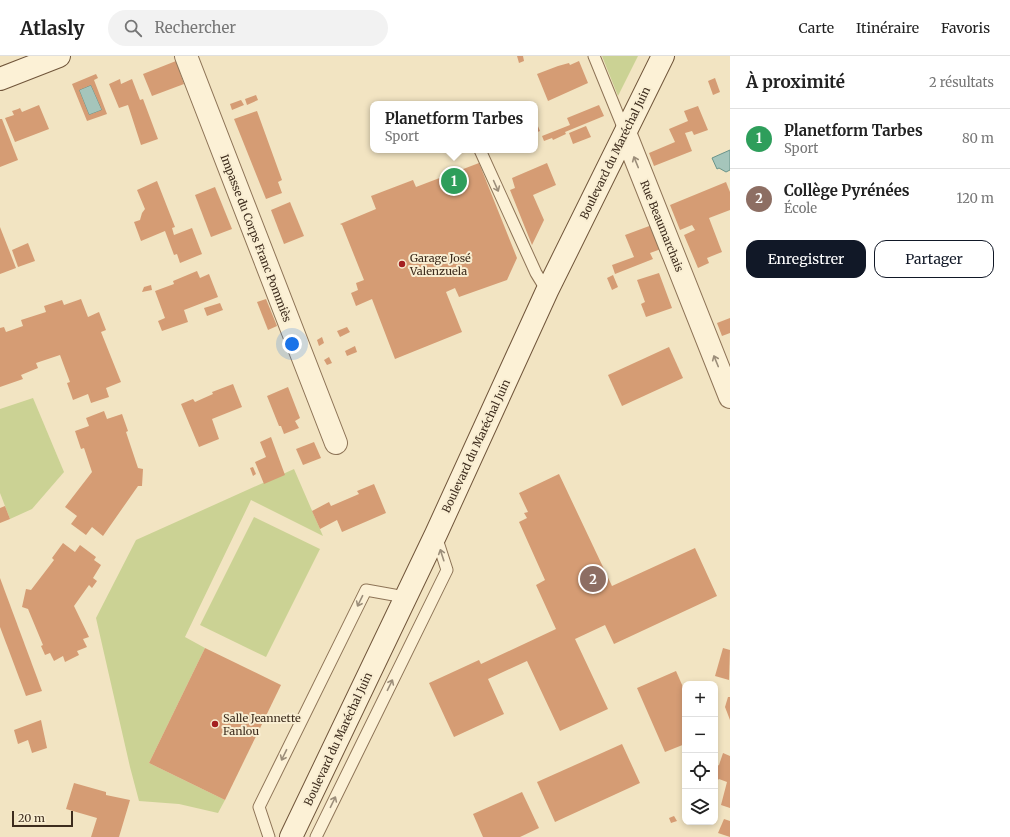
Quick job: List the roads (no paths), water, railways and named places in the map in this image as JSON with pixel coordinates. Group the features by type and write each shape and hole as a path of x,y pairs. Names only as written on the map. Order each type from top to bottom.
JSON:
{"main road":[{"path":"0,79 59,56"},
{"name":"Impasse du Corps Franc Pommiès","path":"186,56 336,443"},
{"name":"Boulevard du Maréchal Juin","path":"291,837 436,534 547,291 626,135 663,56"},
{"name":"Rue Beaumarchais","path":"626,135 730,397"}],"lane":[{"name":"Rue Beaumarchais","path":"594,56 626,135"},
{"path":"481,153 536,273 547,291"},
{"path":"316,837 447,570 436,534"},
{"path":"269,837 258,807 366,590 405,597"}],"water":[{"path":"91,85 102,110 89,115 79,90"},
{"path":"730,150 730,170 726,172 719,168 717,169 712,158"}],"place":[{"name":"Planetform Tarbes","path":"454,181"},
{"name":"Garage José Valenzuela","path":"402,264"},
{"name":"Collège Pyrénées","path":"593,579"},
{"name":"Salle Jeannette Fanlou","path":"215,724"}]}
